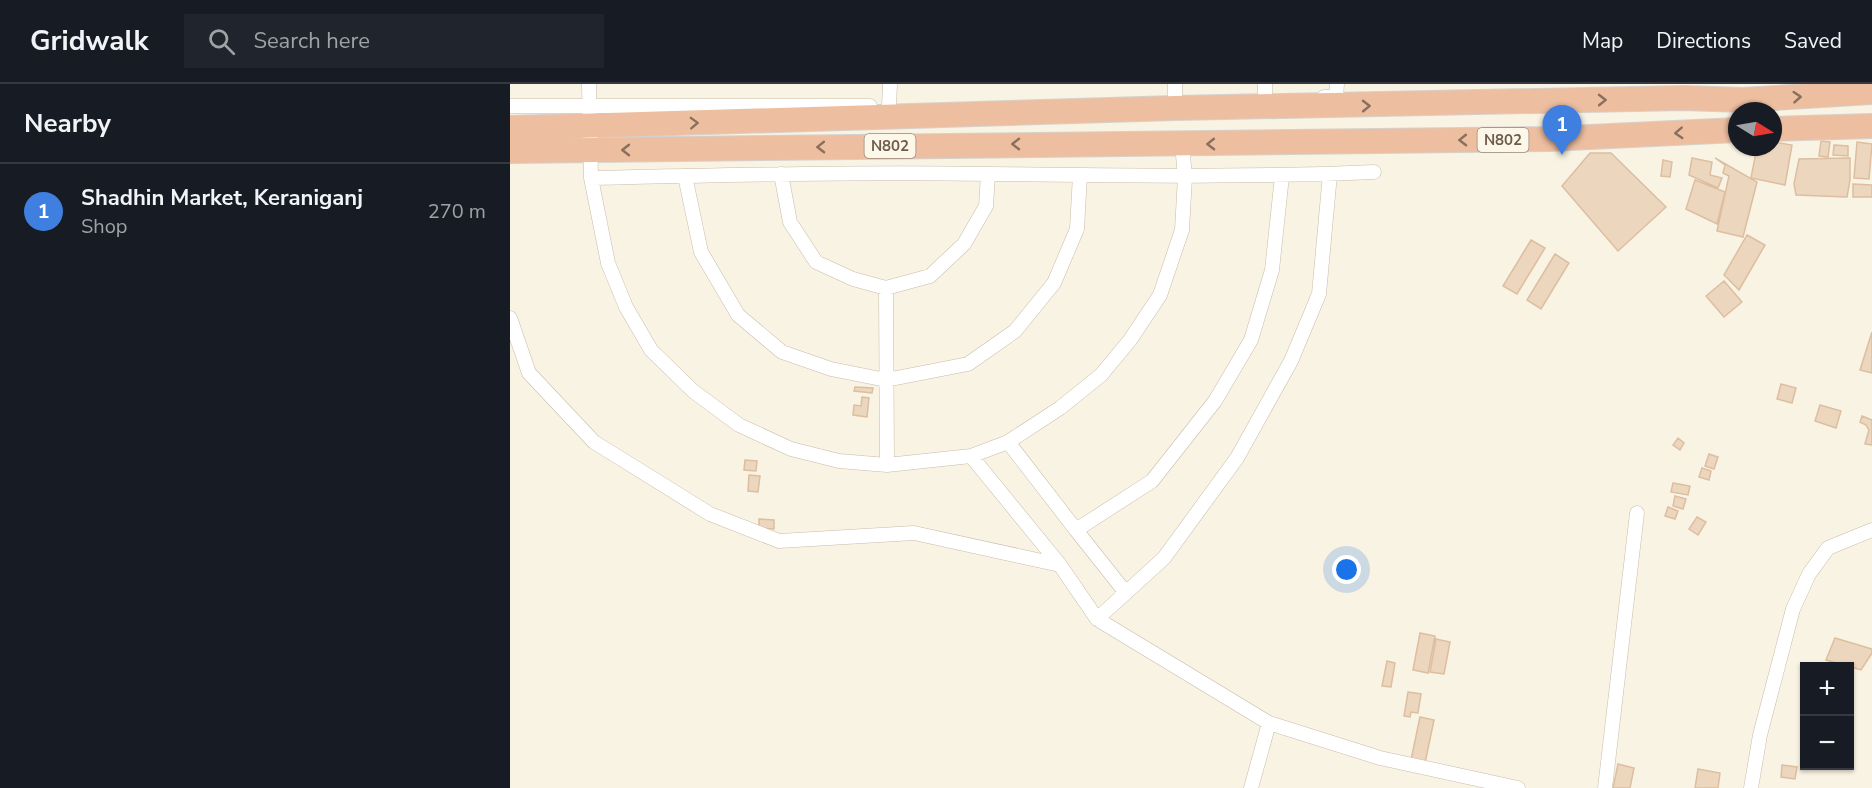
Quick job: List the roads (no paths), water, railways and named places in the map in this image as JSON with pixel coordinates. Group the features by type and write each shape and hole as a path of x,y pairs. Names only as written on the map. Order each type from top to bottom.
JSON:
{"highway":[{"name":"N802","path":"510,151 589,128 1175,104 1265,104 1685,91 1743,100 1872,92"},
{"path":"1782,129 1872,126"},
{"name":"N802","path":"510,128 589,128 980,144 1548,140 1728,130"}],"street":[{"path":"589,84 591,178 608,263 626,307 651,350 693,391 739,425 791,449 839,461 887,465 971,456 1008,442 1060,408 1101,375 1130,340 1160,295 1182,230 1185,177 1182,144"},
{"path":"889,106 890,84"},
{"path":"510,106 589,128 889,106 1175,104 1175,84"},
{"path":"1265,84 1265,104 1336,97 1337,84"},
{"path":"591,178 782,174 1185,177 1374,172"},
{"path":"782,174 790,222 816,262 853,279 886,288 930,276 964,244 986,206 988,174"},
{"path":"1097,620 1164,558 1237,458 1291,361 1319,294 1330,174"},
{"path":"685,176 701,252 738,315 782,352 831,369 886,380 968,364 1015,331 1054,283 1077,229 1080,175"},
{"path":"1076,530 1152,481 1215,401 1251,340 1272,270 1282,176"},
{"path":"886,288 887,465"},
{"path":"510,318 529,373 594,442 710,514 779,541 914,533 1060,565"},
{"path":"1008,442 1126,593"},
{"path":"971,456 1060,565 1097,620 1269,723 1380,758 1518,788"},
{"path":"1605,788 1637,513"},
{"path":"1751,788 1760,735 1793,609 1809,574 1828,548 1872,530"},
{"path":"1251,788 1269,723"}],"place":[{"name":"Shadhin Market, Keraniganj","path":"1562,155"}]}
